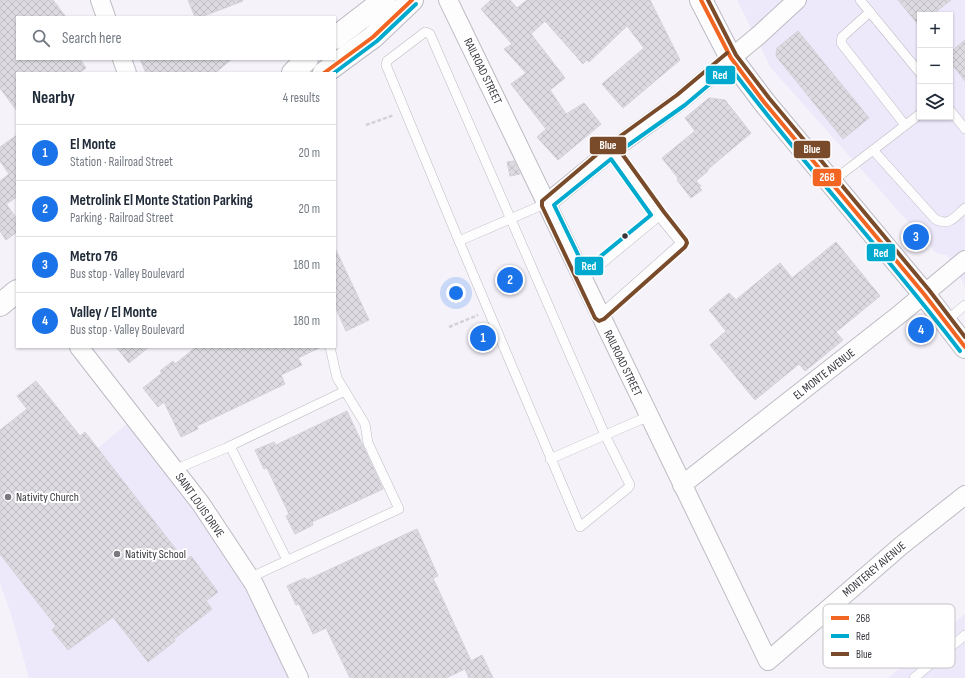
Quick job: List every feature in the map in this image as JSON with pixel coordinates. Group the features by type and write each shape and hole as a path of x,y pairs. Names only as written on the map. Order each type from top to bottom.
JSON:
{"main road":[{"path":"336,37 384,0"},
{"path":"325,72 373,37 412,0"},
{"path":"701,0 731,58 764,102 924,294 965,347"},
{"path":"293,72 306,60"},
{"path":"0,305 16,292"}],"street":[{"path":"100,0 106,16"},
{"name":"RAILROAD STREET","path":"448,0 768,661"},
{"path":"547,203 612,150 681,100 797,0"},
{"path":"122,60 127,72"},
{"name":"EL MONTE AVENUE","path":"682,486 888,324 965,260"},
{"name":"SAINT LOUIS DRIVE","path":"80,348 201,504 254,584 299,678"},
{"name":"MONTEREY AVENUE","path":"834,604 902,545 965,495"},
{"name":"MONTEREY AVENUE","path":"768,661 823,613"}],"lane":[{"path":"860,0 917,69"},
{"path":"870,12 842,37 841,43 905,125"},
{"path":"425,32 430,34 510,219 605,435 630,485 580,527 550,459 386,65 387,61 425,32"},
{"path":"953,114 965,129"},
{"path":"830,183 917,116"},
{"path":"600,316 681,243 659,216 612,150"},
{"path":"873,150 935,219 941,223 948,223 965,208"},
{"path":"459,241 547,203"},
{"path":"583,279 659,216"},
{"path":"945,322 965,305"},
{"path":"249,578 399,509 368,443 365,424 337,378 330,348"},
{"path":"174,470 230,446 345,391"},
{"path":"550,459 649,416"},
{"path":"230,446 287,560"},
{"path":"955,643 965,635"},
{"path":"914,678 926,668"}],"path":[{"path":"366,125 380,119"},
{"path":"449,327 466,320"}],"shaded area":[{"path":"737,0 965,0 965,290 964,284 947,255 936,253 771,68"},
{"name":"Nativity School","path":"134,418 201,504 299,678 29,678 11,614 0,583 0,530"},
{"path":"965,614 965,678 888,678 900,668 955,668 955,622"}],"building":[{"path":"0,0 53,0 65,16 16,16 16,60 81,60 86,68 80,72 16,72 16,110 0,88"},
{"path":"188,0 243,1 204,16 195,16"},
{"path":"491,0 510,0 517,8 527,0 650,0 680,60 623,108 602,84 644,48 627,26 589,62 587,60 583,64 545,21 531,34 565,78 550,90 566,114 584,103 601,124 558,160 537,137 546,129 511,84 526,73 504,49 512,44 481,9"},
{"path":"898,0 951,0 936,12 917,12 917,23"},
{"path":"798,31 869,118 843,139 776,56 777,48"},
{"path":"965,40 965,81 953,66 953,50"},
{"path":"140,60 231,60 216,72 146,72"},
{"path":"709,98 725,100 751,133 696,181 701,186 699,187 702,190 691,198 677,180 678,178 662,158 695,131 685,118"},
{"path":"16,136 16,198 6,204 16,218 16,233 6,240 0,231 0,181 9,174 0,161 0,147"},
{"path":"514,161 520,174 510,176 507,162"},
{"path":"836,242 880,296 836,332 843,340 805,371 799,364 755,400 710,345 726,331 709,310 729,293 736,300 780,263 792,278"},
{"path":"336,250 369,320 346,331 336,308"},
{"path":"117,348 148,348 129,363"},
{"path":"195,348 319,348 298,358 302,365 281,375 285,384 197,426 198,429 181,437 164,402 158,407 143,388 162,373 160,371 173,361 175,364"},
{"path":"36,381 80,436 85,432 185,561 191,556 218,592 206,601 212,609 148,662 113,617 68,650 52,630 56,626 0,554 0,430 27,409 17,396"},
{"path":"347,411 383,489 312,522 313,525 295,534 286,516 289,514 267,468 264,469 255,450 274,442 276,445"},
{"path":"417,529 438,576 433,578 471,661 482,655 493,678 469,678 465,669 446,678 350,678 326,628 313,634 299,604 296,605 287,586 305,578 307,580"}],"transit line":[{"name":"268","path":"325,72 373,37 412,0"},
{"name":"268","path":"701,0 731,58 764,102 924,294 965,347"},
{"name":"Blue","path":"708,0 736,55 769,98 929,290 965,337"},
{"name":"Red","path":"335,72 377,41 416,4"},
{"name":"Blue","path":"620,151 687,243 685,247 604,319 599,321 595,318 542,206 542,201 608,145 677,95 727,53"},
{"name":"Red","path":"620,151 685,105 730,67 786,139 903,279 960,351"},
{"name":"Red","path":"611,159 651,215 585,269 554,205 611,159"}],"place":[{"name":"Metro 76","path":"916,237"},
{"name":"Metrolink El Monte Station Parking","path":"510,280"},
{"name":"Valley / El Monte","path":"921,330"},
{"name":"El Monte","path":"483,338"},
{"name":"Nativity Church","path":"8,497"},
{"name":"Nativity School","path":"117,554"}]}
